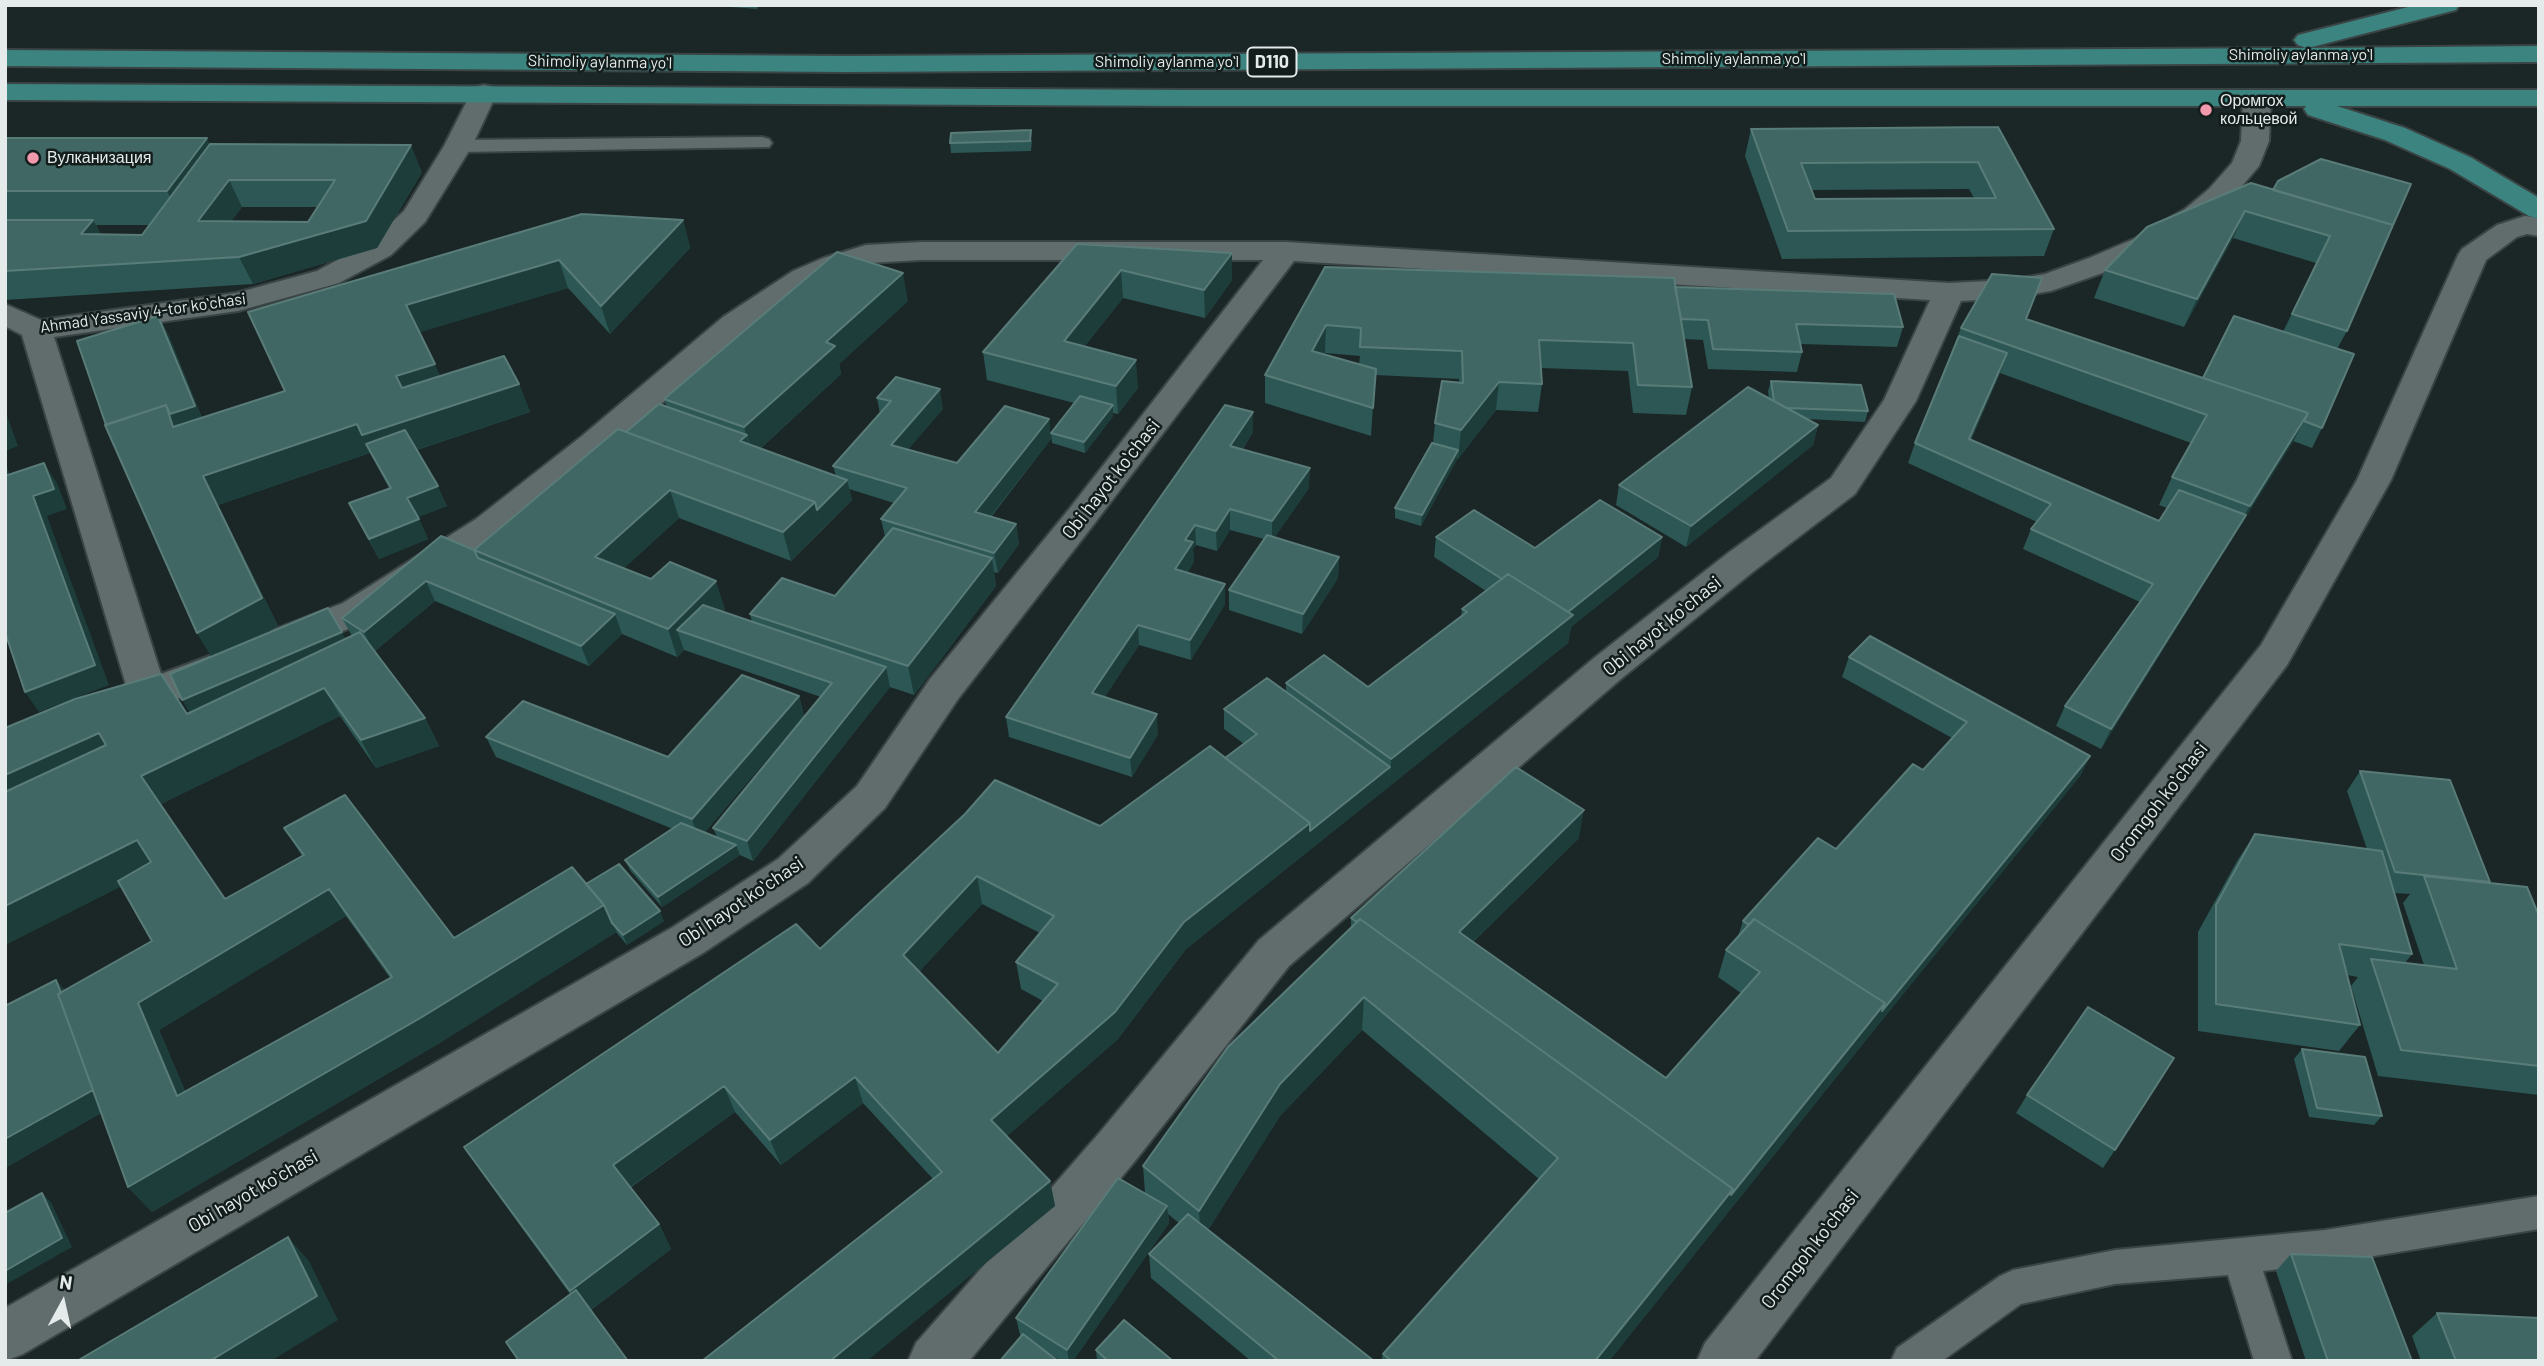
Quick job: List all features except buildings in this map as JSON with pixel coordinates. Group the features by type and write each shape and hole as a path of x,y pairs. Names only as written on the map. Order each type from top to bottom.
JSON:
{"main road":[{"path":"2240,56 2447,5"},
{"name":"Shimoliy aylanma yoʻl","path":"5,58 846,64 2539,54"},
{"path":"835,95 846,64"},
{"name":"Shimoliy aylanma yoʻl","path":"5,92 2539,98"},
{"path":"2271,98 2395,134 2460,163 2539,210"}],"street":[{"name":"Ahmad Yassaviy 4-tor koʻchasi","path":"5,313 36,330 238,302 328,277 380,249 415,216 457,146 484,93"},
{"path":"36,330 148,695 356,611 489,527 594,444 734,324 804,277 866,254 921,251 1286,251 1949,292 2010,289 2051,282 2147,243 2195,215 2219,195 2245,166 2271,98"},
{"name":"Oromgoh koʻchasi","path":"1723,1361 2274,655 2374,480 2473,255 2507,231 2525,225 2539,227"},
{"name":"Obi hayot koʻchasi","path":"5,1336 688,940 793,871 871,797 944,689 1082,516 1286,251"},
{"name":"Obi hayot koʻchasi","path":"934,1361 1118,1146 1274,953 1608,668 1741,562 1843,486 1900,401 1949,292"}],"lane":[{"path":"457,146 762,143"},
{"path":"1910,1361 2012,1289 2115,1266 2240,1257 2325,1247 2539,1212"},
{"path":"2240,1257 2273,1361"}],"place":[{"name":"Оромгох кольцевой","path":"2206,110"},
{"name":"Вулканизация","path":"33,158"}]}
